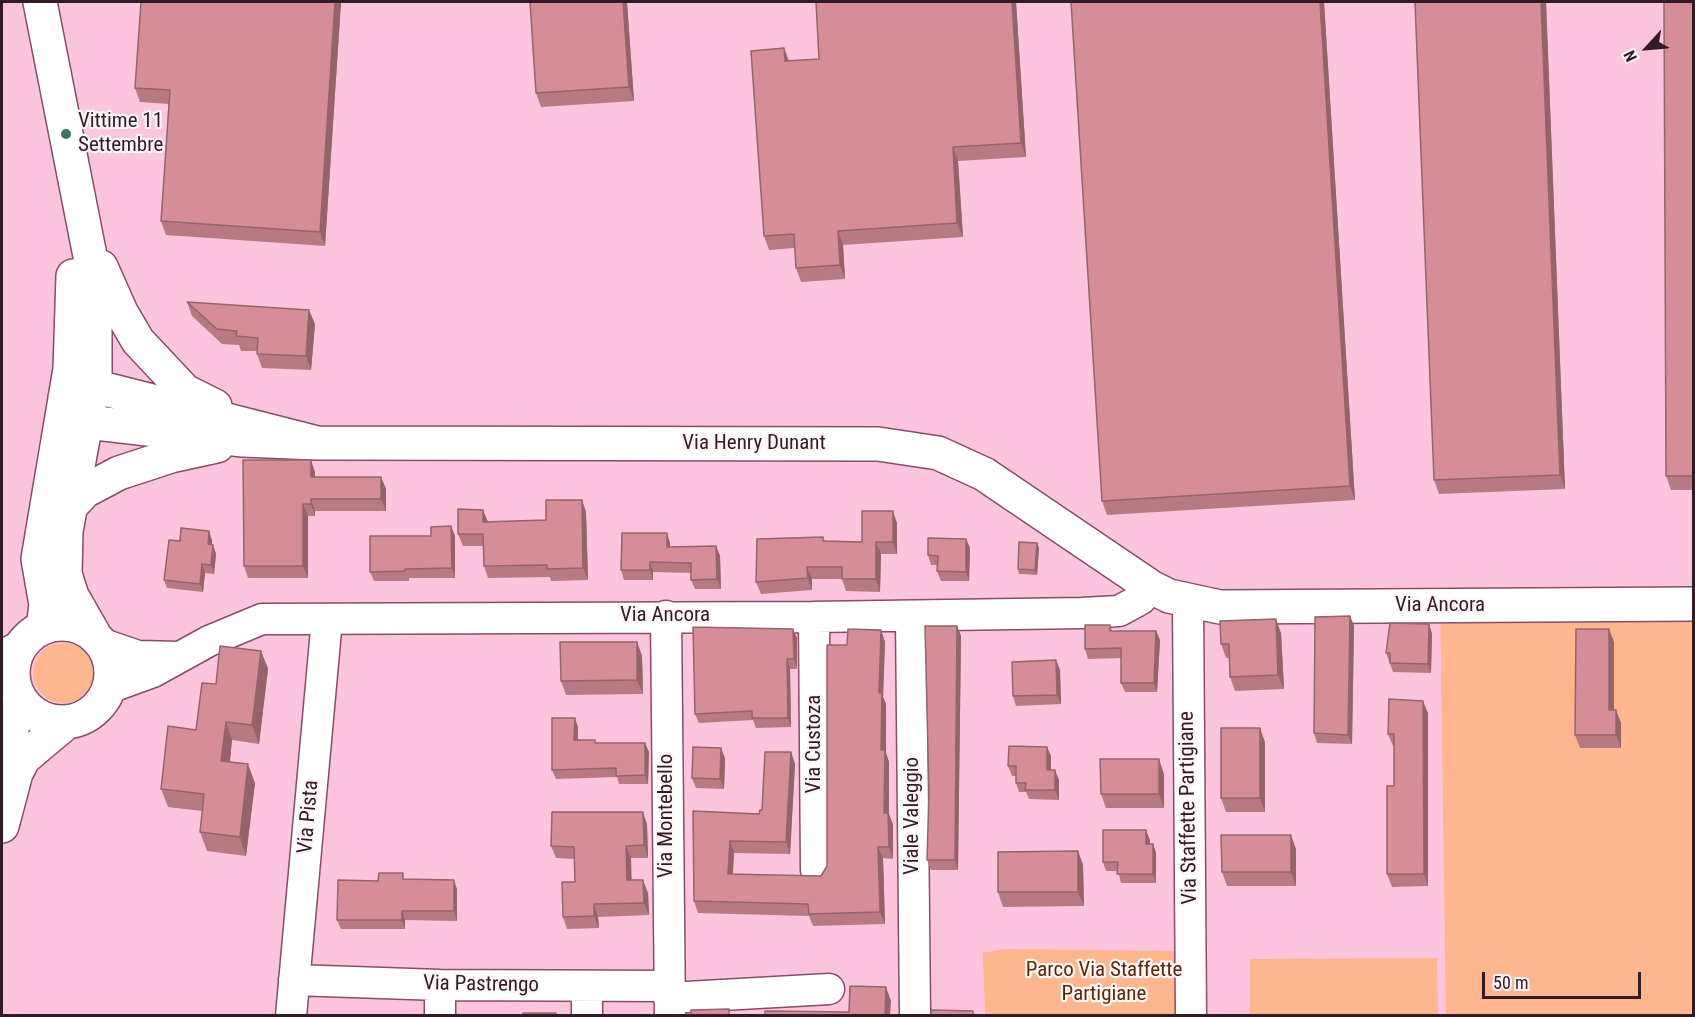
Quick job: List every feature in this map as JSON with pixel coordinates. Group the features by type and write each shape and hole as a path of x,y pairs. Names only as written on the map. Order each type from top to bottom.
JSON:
{"main road":[{"path":"40,2 67,138 104,276 138,341 185,391 245,432"},
{"path":"2,826 16,773 24,758 67,722 90,714 101,702 109,688 110,666 98,640 72,596 65,574 66,531 87,422 70,369 74,284 67,138"},
{"path":"79,392 245,432"},
{"path":"67,722 46,719 33,712 22,702 13,680 13,666 22,643 46,605 38,559 79,392"},
{"path":"87,422 245,432"},
{"path":"71,506 85,491 120,472 245,432"},
{"name":"Via Henry Dunant","path":"245,432 317,443 878,444 938,453 984,474 1151,587 1188,601"},
{"name":"Via Ancora","path":"1188,601 1220,607 1694,604"},
{"name":"Via Ancora","path":"22,643 62,624 78,626 98,640"},
{"path":"2,775 14,720 22,702"}],"street":[{"name":"Via Ancora","path":"109,688 153,672 246,624 262,619 911,617 1119,611 1141,599 1151,587"},
{"name":"Via Staffette Partigiane","path":"1188,601 1191,1016"},
{"name":"Via Montebello","path":"666,616 669,1000"},
{"name":"Via Custoza","path":"814,617 816,870"},
{"name":"Viale Valeggio","path":"911,617 915,1016"},
{"name":"Via Pista","path":"291,1016 327,619"},
{"name":"Via Ancora","path":"98,640 138,656 179,657"},
{"name":"Via Pastrengo","path":"294,980 440,985 587,1001 669,1000 829,989"},
{"path":"440,985 440,1016"}],"green space":[{"path":"1693,601 1693,1015 1446,1015 1440,603"},
{"path":"57,643 69,643 80,648 88,656 93,673 91,685 80,698 69,703 57,703 46,698 38,690 33,679 33,667 38,656 46,648"},
{"name":"Parco Via Staffette Partigiane","path":"1004,949 1175,951 1176,1015 985,1015 983,953"},
{"path":"1437,958 1438,1015 1250,1015 1250,959"}],"building":[{"path":"141,2 335,2 320,232 161,221 170,90 135,88"},
{"path":"530,2 623,2 629,87 536,93"},
{"path":"816,2 1012,2 1021,143 953,147 957,223 838,231 840,265 796,268 794,234 764,236 751,51 784,48 785,61 819,59"},
{"path":"1071,2 1320,2 1350,486 1102,501"},
{"path":"1415,2 1541,2 1560,475 1434,480"},
{"path":"1664,2 1694,2 1694,476 1666,476"},
{"path":"187,302 309,310 306,356 257,354 258,338 236,336 237,331 217,329"},
{"path":"243,460 311,460 311,477 381,477 381,499 311,499 311,504 303,504 303,566 244,566"},
{"path":"546,500 582,500 583,568 547,569 547,565 484,566 483,534 458,534 458,509 483,510 483,522 546,520"},
{"path":"862,511 893,511 893,542 876,542 876,579 842,579 842,567 807,567 808,578 756,582 757,539 823,537 823,541 862,542"},
{"path":"451,526 452,568 370,572 370,536 431,536 431,527"},
{"path":"181,528 209,531 208,544 213,545 211,565 202,564 200,584 164,580 169,540 180,541"},
{"path":"622,533 667,533 667,547 716,546 717,579 691,580 691,563 650,562 650,570 621,570"},
{"path":"928,538 966,539 966,572 937,571 938,556 928,555"},
{"path":"1019,542 1037,543 1035,570 1018,569"},
{"path":"1350,616 1348,735 1314,733 1315,617"},
{"path":"1276,619 1278,675 1230,677 1229,644 1221,644 1220,621"},
{"path":"1390,623 1429,624 1428,664 1390,663 1390,653 1386,653"},
{"path":"1085,625 1110,625 1110,631 1156,631 1154,683 1121,683 1121,648 1085,649"},
{"path":"925,626 957,626 955,860 927,860 929,793"},
{"path":"693,627 793,629 794,659 787,659 788,718 752,718 752,711 695,714"},
{"path":"848,629 881,630 879,693 882,693 881,750 885,750 884,813 888,813 889,847 878,847 880,912 809,914 808,904 694,901 693,811 759,814 762,810 765,752 791,752 786,842 730,841 728,874 821,876 827,866 827,645 847,645"},
{"path":"1576,629 1609,629 1609,710 1616,710 1616,735 1575,735"},
{"path":"560,642 637,642 637,680 561,681"},
{"path":"220,646 261,651 252,725 226,722 221,761 248,764 240,837 200,832 204,794 161,789 168,726 196,730 202,683 216,684"},
{"path":"1056,660 1057,695 1013,696 1012,662"},
{"path":"1389,699 1423,701 1424,874 1387,874 1387,786 1394,786 1394,734 1388,734"},
{"path":"552,718 575,718 574,740 595,740 595,743 645,743 645,775 616,776 616,768 552,770"},
{"path":"1221,728 1260,728 1260,798 1221,798"},
{"path":"1009,746 1047,747 1047,770 1055,770 1055,790 1025,790 1026,783 1016,783 1016,766 1008,766"},
{"path":"693,747 721,748 720,779 692,778"},
{"path":"1100,759 1159,759 1159,794 1101,794"},
{"path":"552,812 643,812 644,845 626,846 627,880 643,880 644,903 594,904 594,916 563,917 562,882 575,882 574,847 551,846"},
{"path":"1103,830 1146,830 1146,844 1153,844 1153,874 1117,874 1118,862 1103,862"},
{"path":"1221,835 1291,835 1291,872 1222,872"},
{"path":"1078,851 1078,892 998,892 998,852"},
{"path":"379,873 403,873 403,879 454,880 454,911 402,911 402,920 337,920 338,880 378,881"},
{"path":"850,986 886,987 885,1016 765,1016 765,1011 849,1012"},
{"path":"729,1009 729,1016 691,1016 691,1010"},
{"path":"931,1010 973,1011 973,1016 931,1016"},
{"path":"523,1013 556,1013 556,1016 523,1016"}],"place":[{"name":"Vittime 11 Settembre","path":"66,134"}]}
